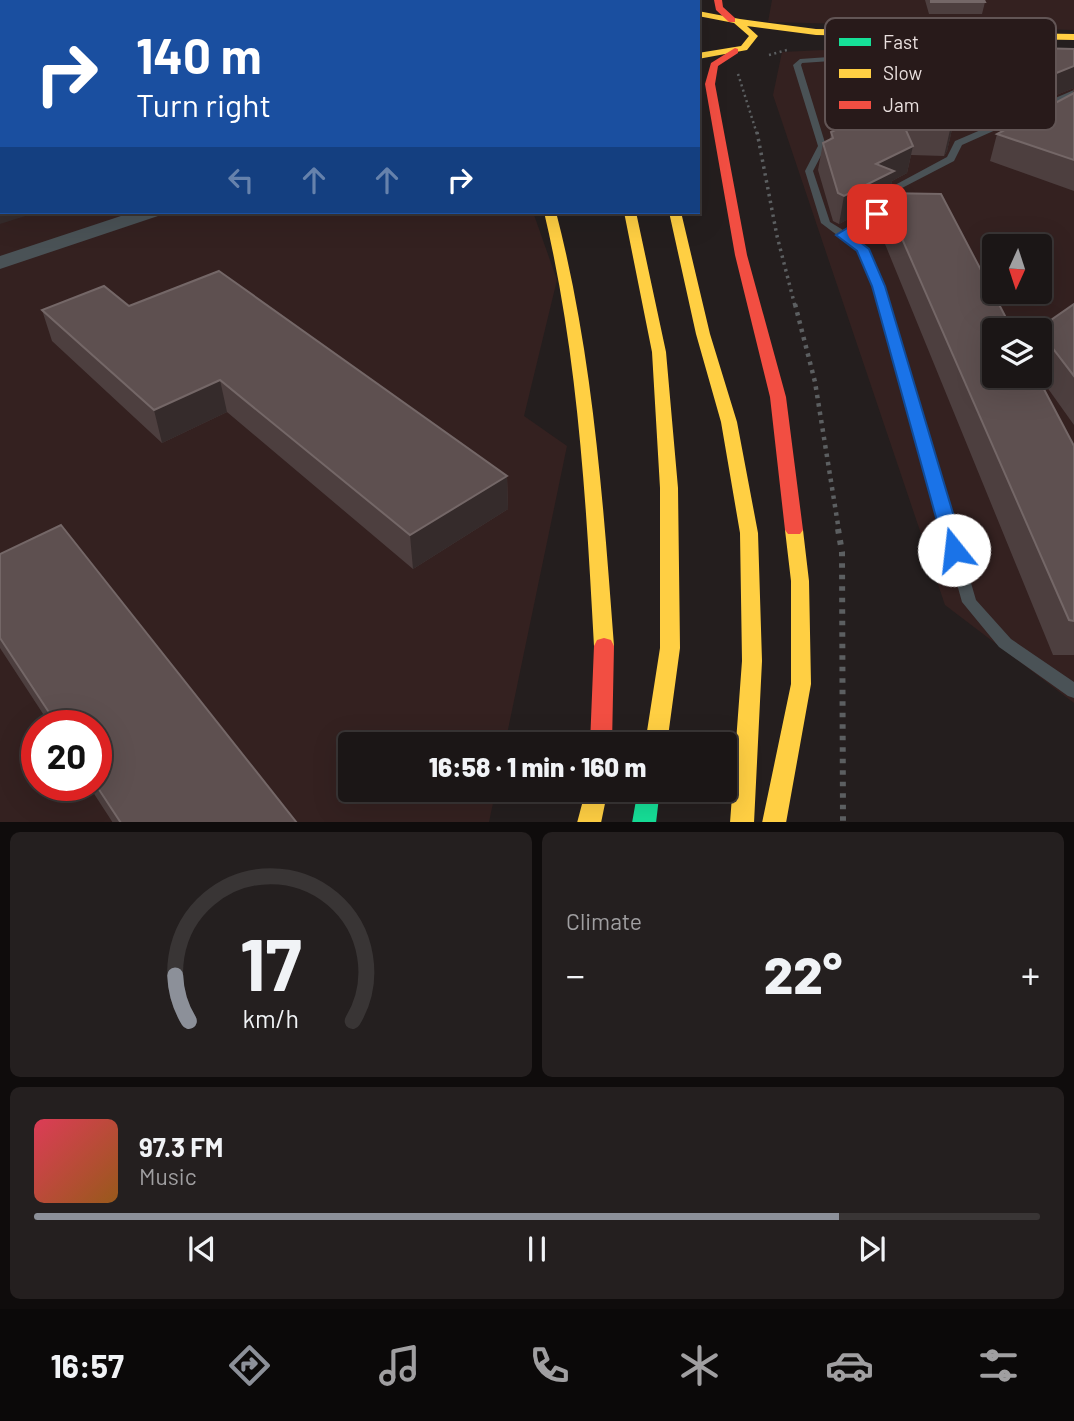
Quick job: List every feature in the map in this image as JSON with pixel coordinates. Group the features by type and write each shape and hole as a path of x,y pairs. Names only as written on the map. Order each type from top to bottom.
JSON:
{"main road":[{"path":"719,0 719,8 749,27 754,36 739,50 714,65 710,84 741,255 778,397 800,581 801,684 774,822"},
{"path":"700,13 736,21 825,32"},
{"path":"1056,37 1074,37"},
{"path":"700,56 795,43 825,44"},
{"path":"1056,48 1074,48"},
{"path":"551,214 559,245 587,415 605,666 602,732"},
{"path":"630,214 659,352 668,488 670,648 658,732"},
{"path":"675,214 703,334 729,422 749,533 752,662 742,822"},
{"path":"589,822 594,802"},
{"path":"644,822 647,802"}],"street":[{"path":"0,263 145,214"}],"lane":[{"path":"825,59 800,61 797,65 822,146 809,172 826,223 862,249 879,286 969,602 1005,643 1074,691"},
{"path":"1056,100 1074,92"},
{"path":"842,235 895,203 898,187 951,159 958,143 988,130"}],"shaded area":[{"path":"772,0 1074,0 1074,30 1056,30 1056,18 825,18 825,23 768,22"},
{"path":"825,50 825,130 1056,130 1056,53 1074,54 1074,703 945,605 773,95 782,52"},
{"path":"0,214 534,214 557,280 524,416 567,446 507,732 338,732 338,802 493,802 489,822 0,822"}],"building":[{"path":"984,0 985,2 931,2"},
{"path":"1056,49 1074,49 1074,66 1056,73"},
{"path":"1074,93 1074,160 997,134 1005,130 1056,130 1056,103"},
{"path":"906,130 913,146 876,164 894,171 844,196 838,193 823,143 833,138 831,132"},
{"path":"882,193 941,194 982,272 982,304 999,304 1006,318 982,318 982,388 1043,388 1074,446 1074,621 1069,620"},
{"path":"219,271 507,476 410,535 220,380 154,410 42,310 104,286 129,306"},
{"path":"1074,304 1074,376 1052,347 1052,319"},
{"path":"61,525 296,822 120,822 107,801 112,801 112,710 47,710 0,638 0,554"}],"traffic: fast":[{"path":"644,822 647,802"}],"traffic: slow":[{"path":"700,13 737,21 754,36 744,48 700,56"},
{"path":"740,22 825,32"},
{"path":"1056,37 1074,37"},
{"path":"550,214 563,265 582,373 593,482 604,646"},
{"path":"630,214 659,352 669,488 670,648 658,732"},
{"path":"675,214 703,334 729,422 749,533 752,661 742,822"},
{"path":"774,822 801,684 800,581 794,530"},
{"path":"589,822 594,802"}],"traffic: jam":[{"path":"718,0 719,8 732,20"},
{"path":"735,51 714,65 710,84 741,255 778,397 794,530"},
{"path":"601,732 604,646"}],"route":[{"path":"877,214 842,235 862,249 879,286 954,550"}]}
